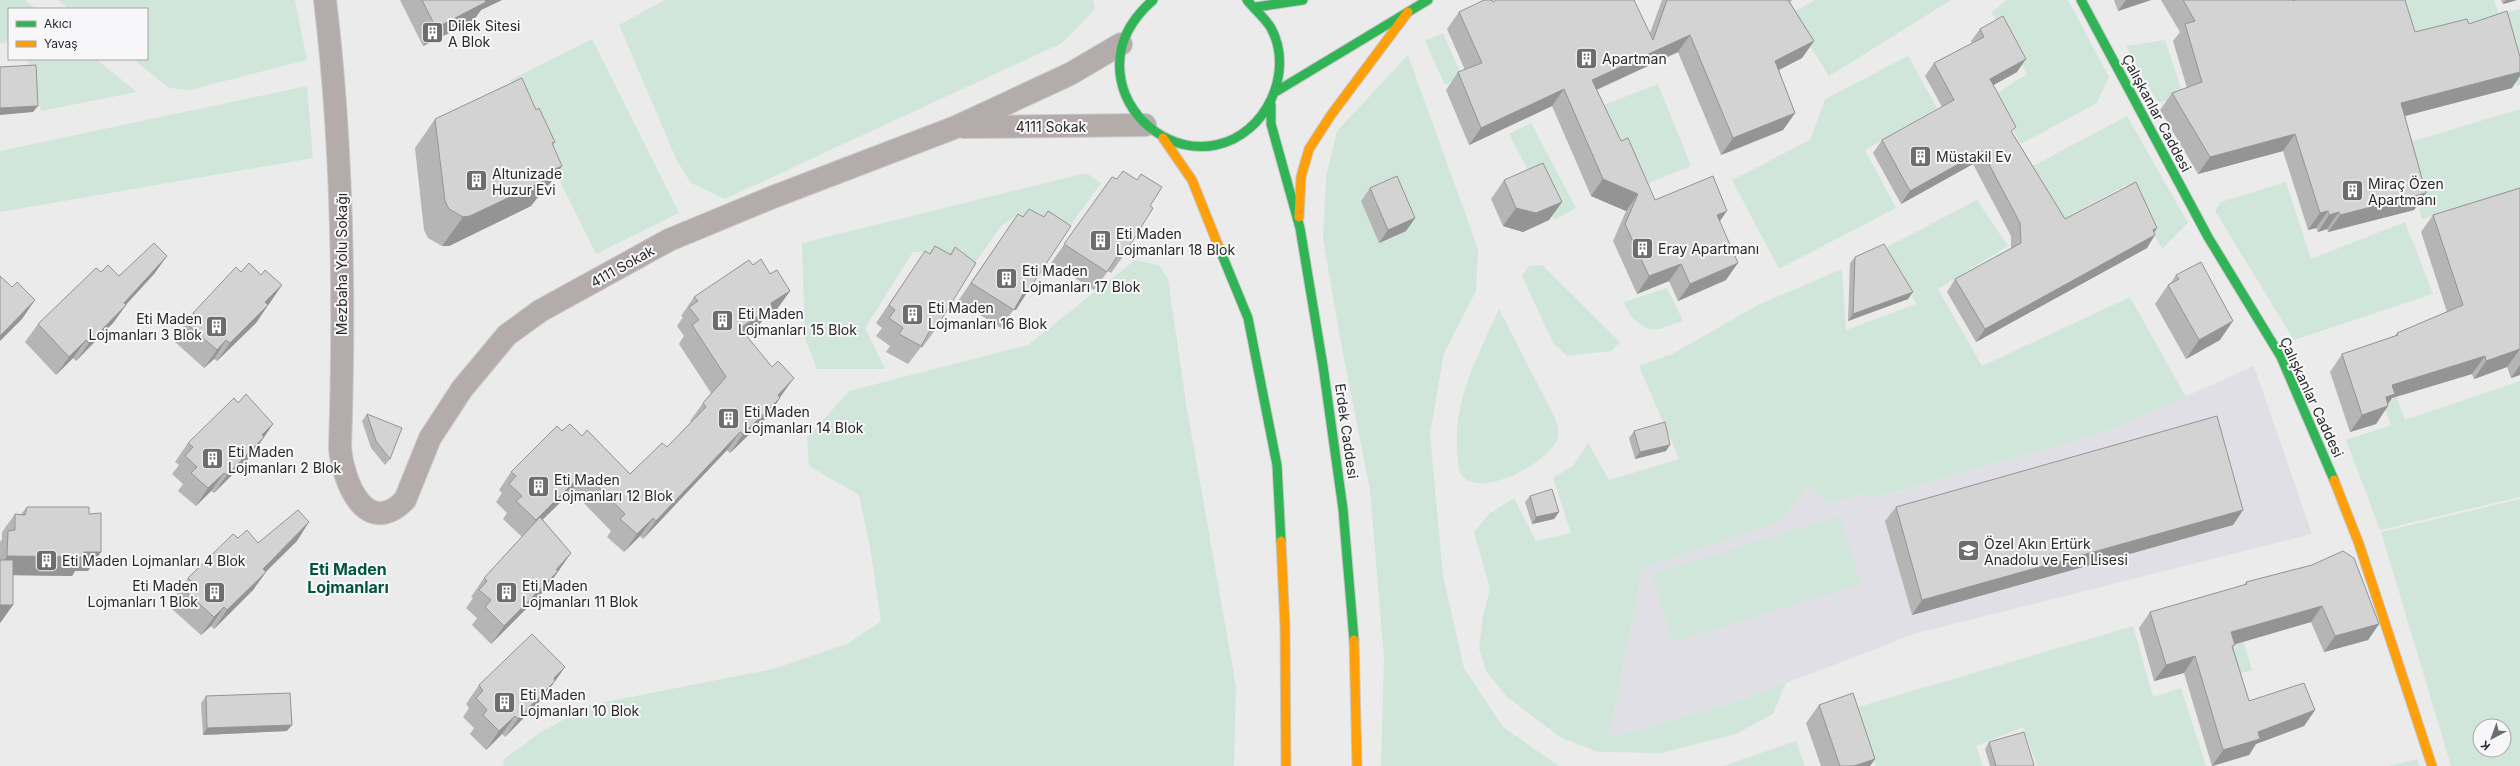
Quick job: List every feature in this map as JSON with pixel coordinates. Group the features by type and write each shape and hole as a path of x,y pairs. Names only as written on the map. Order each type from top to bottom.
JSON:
{"main road":[{"path":"1153,0 1142,8 1130,23 1121,44 1118,65 1121,88 1131,108 1144,125 1163,138 1182,145 1203,147 1224,144 1242,135 1259,122 1271,105 1277,91 1281,73 1280,55 1276,38 1268,21 1256,7 1247,0"},
{"path":"1256,7 1303,0"},
{"path":"1277,91 1428,0"},
{"name":"Çalışkanlar Caddesi","path":"2081,0 2208,237 2281,357 2320,445 2358,544 2432,766"},
{"path":"1130,8 1130,23"},
{"path":"1300,228 1301,177 1309,149 1331,114 1408,12"},
{"name":"Erdek Caddesi","path":"1271,105 1272,124 1300,228 1324,366 1343,509 1355,650 1357,766"},
{"path":"1163,138 1192,180 1248,318 1277,465 1285,627 1286,766"}],"street":[{"name":"Mezbaha Yolu Sokağı","path":"325,0 333,71 340,160 342,238 340,448 343,467 352,490 369,512 377,514"},
{"name":"4111 Sokak","path":"377,514 397,508 405,500 430,438 462,389 507,335 540,311 669,240 773,197 956,126 1070,74 1121,44"},
{"name":"4111 Sokak","path":"956,126 1144,125"}],"shaded area":[{"name":"Özel Akın Ertürk Anadolu ve Fen Lisesi","path":"2254,366 2312,534 1917,633 1745,699 1609,738 1643,568 1782,521 1808,485 1827,504 1866,493 1869,500 2105,432"}],"green space":[{"path":"0,0 25,0 35,8 8,8 8,42 0,44"},
{"path":"58,0 295,0 307,60 189,90 169,88 134,60 148,60 148,8 68,8"},
{"path":"665,0 1093,0 1095,9 1062,43 725,199 691,183 677,161 619,25"},
{"path":"1815,0 1951,0 1829,76 1790,14"},
{"path":"2007,0 2068,0 2109,77 2097,103 2021,144 1992,96 2027,74 1991,12"},
{"path":"2392,0 2494,0 2499,15 2520,9 2520,85 2517,86 2499,20 2399,48 2418,113 2392,121"},
{"path":"1443,33 1462,77 1445,85 1425,41"},
{"path":"592,39 679,213 596,254 510,80"},
{"path":"2165,40 2183,95 2158,103 2126,46"},
{"path":"1408,55 1478,249 1476,291 1444,353 1430,434 1443,576 1464,668 1503,727 1559,766 1381,766 1384,659 1370,490 1342,349 1323,239 1326,177 1337,131"},
{"path":"1908,56 1937,108 1865,150 1896,208 1779,269 1732,180 1810,140 1825,99"},
{"path":"27,60 97,60 137,92 41,111"},
{"path":"1658,84 1691,166 1634,189 1601,106"},
{"path":"307,86 313,158 0,212 0,151"},
{"path":"2520,109 2520,190 2422,219 2400,145"},
{"path":"2127,116 2188,223 2162,249 2126,185 2063,220 2029,168"},
{"path":"1531,123 1576,208 1554,220 1509,134"},
{"path":"1086,173 1101,183 1064,234 1019,214 1002,225 970,270 926,252 913,252 865,328 885,369 817,369 805,339 802,243"},
{"path":"2286,182 2311,259 2405,222 2433,294 2294,340 2215,211 2221,202"},
{"path":"1977,200 2008,246 1938,289 1982,366 2130,297 2186,397 2105,432 1868,500 1866,493 1827,504 1808,485 1782,521 1643,568 1609,738 1745,699 1786,683 1773,714 1736,734 1661,753 1597,752 1560,737 1507,697 1486,671 1479,648 1483,615 1490,589 1474,532 1489,514 1514,498 1536,541 1571,533 1553,478 1573,466 1588,443 1609,480 1679,459 1639,366 1672,354 1758,305 1842,269 1846,330 1916,304 1887,247"},
{"path":"1135,260 1159,265 1168,279 1186,403 1236,686 1234,766 503,766 504,759 541,732 590,705 773,669 847,644 881,621 871,553 859,495 809,466 807,438 849,391 1028,345"},
{"path":"1542,265 1620,342 1611,351 1567,356 1553,343 1522,276 1529,266"},
{"path":"1667,288 1683,321 1659,329 1653,329 1647,328 1637,322 1629,313 1624,302"},
{"path":"1499,309 1555,418 1558,428 1558,437 1554,446 1546,454 1524,470 1499,480 1488,483 1478,483 1468,480 1460,473 1457,450 1457,429 1460,408 1473,368"},
{"path":"2380,350 2405,420 2520,381 2520,497 2380,530 2346,440 2391,425 2366,355"},
{"path":"2520,499 2520,766 2451,766 2381,532"},
{"path":"1840,516 1861,584 1673,642 1652,574"},
{"path":"2231,599 2252,670 2232,676"},
{"path":"2133,626 2153,697 2181,688 2206,766 2037,766 2023,727 1976,746 1983,766 1876,766 1858,707"},
{"path":"1796,741 1805,766 1723,766"},
{"path":"2417,759 2420,766 2388,766"}],"building":[{"path":"422,0 485,0 486,2 436,28"},
{"path":"1484,0 1492,0 1493,2 1496,0 1634,0 1653,40 1667,0 1788,0 1814,41 1775,61 1795,113 1733,138 1690,35 1592,80 1621,141 1628,138 1655,200 1713,176 1727,211 1717,215 1738,263 1690,284 1681,264 1649,276 1625,224 1638,194 1603,179 1564,89 1481,128 1458,72 1482,63 1459,12"},
{"path":"2183,0 2405,0 2415,32 2467,19 2469,24 2507,11 2520,57 2520,72 2401,103 2426,193 2340,215 2339,212 2329,215 2328,211 2320,213 2295,134 2210,157 2172,93 2202,82 2185,24 2195,21"},
{"path":"2003,16 2026,59 1990,79 2016,127 2011,131 2065,219 2136,182 2157,228 2153,230 2155,235 1985,329 1955,279 2021,243 2020,223 1982,151 1910,191 1882,140 1954,100 1934,63 1984,37 1980,29"},
{"path":"36,65 38,106 0,108 0,67"},
{"name":"Altunizade Huzur Evi","path":"522,78 536,110 539,108 555,142 552,143 562,166 548,172 552,177 470,216 463,217 449,209 445,201 435,119"},
{"path":"1543,163 1562,202 1536,213 1516,208 1504,180"},
{"name":"Eti Maden Lojmanları 18 Blok","path":"1123,171 1137,180 1141,174 1162,187 1150,206 1153,208 1124,255 1120,252 1107,272 1064,244 1112,177 1117,179"},
{"path":"1397,176 1415,218 1388,230 1370,188"},
{"path":"2520,188 2520,349 2486,361 2485,356 2392,385 2395,394 2386,397 2388,406 2362,415 2342,354 2398,335 2397,333 2463,305 2433,215"},
{"name":"Eti Maden Lojmanları 17 Blok","path":"1029,209 1044,217 1048,211 1071,226 1028,291 1025,290 1014,310 971,283 1018,214 1023,217"},
{"path":"154,243 167,256 124,303 126,305 89,343 86,340 69,357 38,324 96,268 101,272 108,265 119,276"},
{"path":"1884,244 1913,292 1853,314 1855,257"},
{"name":"Eti Maden Lojmanları 16 Blok","path":"935,246 951,255 955,247 976,263 935,330 932,327 921,346 899,334 903,328 889,318 895,310 889,305 925,251 930,254"},
{"path":"761,259 770,274 777,270 790,291 771,303 772,307 740,328 772,367 778,361 794,378 778,395 780,398 743,434 740,432 656,521 653,518 637,534 620,519 625,514 584,472 536,520 516,501 522,496 509,484 516,476 511,472 557,426 562,431 570,424 582,436 587,430 630,474 662,443 667,447 706,407 703,403 726,377 692,325 699,320 689,307 698,301 694,297 749,260 753,265"},
{"path":"2201,262 2233,321 2199,340 2168,285 2179,279 2176,275"},
{"name":"Eti Maden Lojmanları 3 Blok","path":"249,263 261,275 265,270 282,285 265,302 268,305 230,343 226,340 217,350 187,324 196,315 193,313 236,267 241,272"},
{"path":"0,276 12,287 17,282 35,300 0,336"},
{"name":"Eti Maden Lojmanları 2 Blok","path":"246,394 273,424 262,435 264,437 227,475 224,473 208,488 191,473 197,467 185,456 193,447 188,443 234,398 238,403"},
{"path":"367,414 402,428 390,459 376,441"},
{"name":"Özel Akın Ertürk Anadolu ve Fen Lisesi","path":"2217,416 2243,510 1922,600 1896,507"},
{"path":"1665,422 1670,445 1640,452 1634,431"},
{"path":"1552,489 1559,512 1536,517 1530,496"},
{"path":"27,507 89,507 89,514 101,513 101,552 84,552 85,557 7,556 8,531 15,530 15,514 25,515"},
{"path":"298,510 309,522 263,569 266,572 227,610 224,607 214,617 185,591 193,583 188,578 233,534 238,538 247,530 258,543"},
{"name":"Eti Maden Lojmanları 11 Blok","path":"540,517 571,553 556,570 558,571 504,626 485,607 491,600 479,590 487,581 484,578"},
{"path":"2343,551 2354,558 2379,624 2335,636 2322,606 2231,632 2235,645 2232,646 2249,701 2304,683 2315,710 2258,732 2260,739 2223,750 2195,656 2166,665 2150,612 2247,584 2246,582 2312,565"},
{"path":"0,560 13,560 13,605 0,605"},
{"name":"Eti Maden Lojmanları 10 Blok","path":"532,634 565,667 554,678 555,681 518,719 515,716 499,731 483,715 487,710 476,698 483,691 479,685"},
{"path":"290,693 292,725 207,728 206,696"},
{"path":"1853,693 1875,759 1854,766 1840,766 1819,705"},
{"path":"2024,732 2034,765 1996,766 1989,742"}],"traffic: fast":[{"path":"1153,0 1137,17 1126,36 1120,57 1121,80 1133,109 1155,132 1184,145 1200,147 1216,145 1234,139 1249,129 1262,115 1271,99 1277,82 1280,63 1278,45 1269,24 1247,0"},
{"path":"1256,7 1303,0"},
{"path":"1277,91 1428,0"},
{"path":"2081,0 2208,237 2281,357 2334,480"},
{"path":"1271,105 1271,124 1300,228 1323,366 1343,509 1354,640"},
{"path":"1220,250 1248,318 1277,465 1281,541"}],"traffic: slow":[{"path":"1299,217 1301,177 1309,149 1331,115 1408,12"},
{"path":"1163,138 1192,180 1220,250"},
{"path":"2334,480 2359,544 2432,766"},
{"path":"1281,541 1285,627 1286,766"},
{"path":"1354,640 1357,766"}],"place":[{"name":"Dilek Sitesi A Blok","path":"432,33"},
{"name":"Apartman","path":"1586,58"},
{"name":"Müstakil Ev","path":"1921,156"},
{"name":"Altunizade Huzur Evi","path":"477,181"},
{"name":"Miraç Özen Apartmanı","path":"2353,191"},
{"name":"Eti Maden Lojmanları 18 Blok","path":"1100,241"},
{"name":"Eray Apartmanı","path":"1642,248"},
{"name":"Eti Maden Lojmanları 17 Blok","path":"1006,278"},
{"name":"Eti Maden Lojmanları 16 Blok","path":"912,315"},
{"name":"Eti Maden Lojmanları 15 Blok","path":"722,321"},
{"name":"Eti Maden Lojmanları 3 Blok","path":"217,326"},
{"name":"Eti Maden Lojmanları 14 Blok","path":"729,419"},
{"name":"Eti Maden Lojmanları 2 Blok","path":"213,459"},
{"name":"Eti Maden Lojmanları 12 Blok","path":"538,487"},
{"name":"Özel Akın Ertürk Anadolu ve Fen Lisesi","path":"1969,551"},
{"name":"Eti Maden Lojmanları 4 Blok","path":"47,560"},
{"name":"Eti Maden Lojmanları 1 Blok","path":"214,593"},
{"name":"Eti Maden Lojmanları 11 Blok","path":"507,593"},
{"name":"Eti Maden Lojmanları 10 Blok","path":"504,702"}],"district":[{"name":"Eti Maden Lojmanları","path":"348,578"}]}
